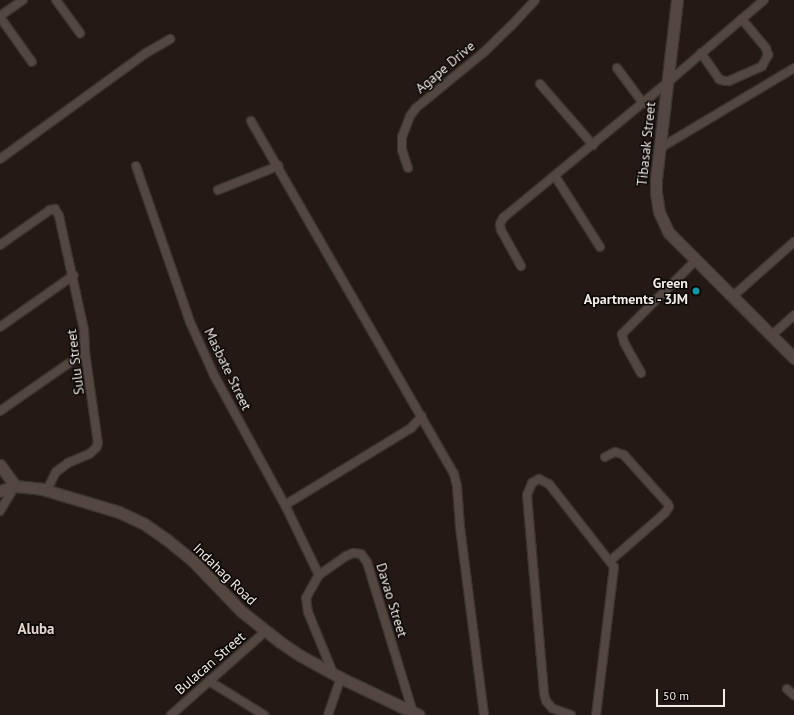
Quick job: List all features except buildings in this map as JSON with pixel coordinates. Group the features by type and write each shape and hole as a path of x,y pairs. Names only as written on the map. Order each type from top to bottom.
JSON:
{"main road":[{"name":"Tibasak Street","path":"677,0 656,186 659,212 669,233 695,261 794,358"},
{"path":"0,465 15,486"},
{"name":"Indahag Road","path":"0,491 15,486 47,490 119,512 143,523 193,561 242,611 266,631 301,656 416,714"}],"street":[{"path":"23,0 0,16 32,62"},
{"path":"56,0 80,33"},
{"name":"Agape Drive","path":"408,168 402,150 402,137 410,116 416,108 483,53 535,0"},
{"path":"521,266 501,230 500,224 503,218 593,145 764,0"},
{"path":"702,53 719,79 725,81 729,81 762,66 768,55 766,48 742,19"},
{"path":"0,159 146,53 170,39"},
{"path":"617,68 643,103"},
{"path":"660,148 794,68"},
{"path":"540,84 593,145"},
{"path":"251,121 450,464 457,486 460,527 484,715"},
{"name":"Masbate Street","path":"136,166 190,322 221,388 284,505 319,575"},
{"path":"218,190 278,166"},
{"path":"555,176 600,247"},
{"name":"Sulu Street","path":"0,245 50,210 55,209 59,216 74,275 84,330 85,352 98,443 96,448 89,454 68,463 56,472 47,490"},
{"path":"732,297 794,242"},
{"path":"641,373 624,342 622,334 695,261"},
{"path":"0,327 74,275"},
{"path":"771,336 794,315"},
{"path":"0,411 85,352"},
{"path":"284,505 411,428 422,416"},
{"path":"604,457 615,452 624,455 668,504 669,507 665,513 610,561"},
{"path":"572,715 552,708 546,701 544,694 528,495 528,488 532,483 539,479 549,484 614,567 614,579 596,715"},
{"path":"0,511 15,486"},
{"name":"Davao Street","path":"337,675 306,603 308,592 319,575 346,556 354,553 361,554 365,556 416,714"},
{"name":"Bulacan Street","path":"171,715 266,631"},
{"path":"328,715 337,675"},
{"path":"209,681 264,715"},
{"path":"787,689 794,695"}],"place":[{"name":"Green Apartments - 3JM","path":"696,291"}],"district":[{"name":"Aluba","path":"36,629"}]}
